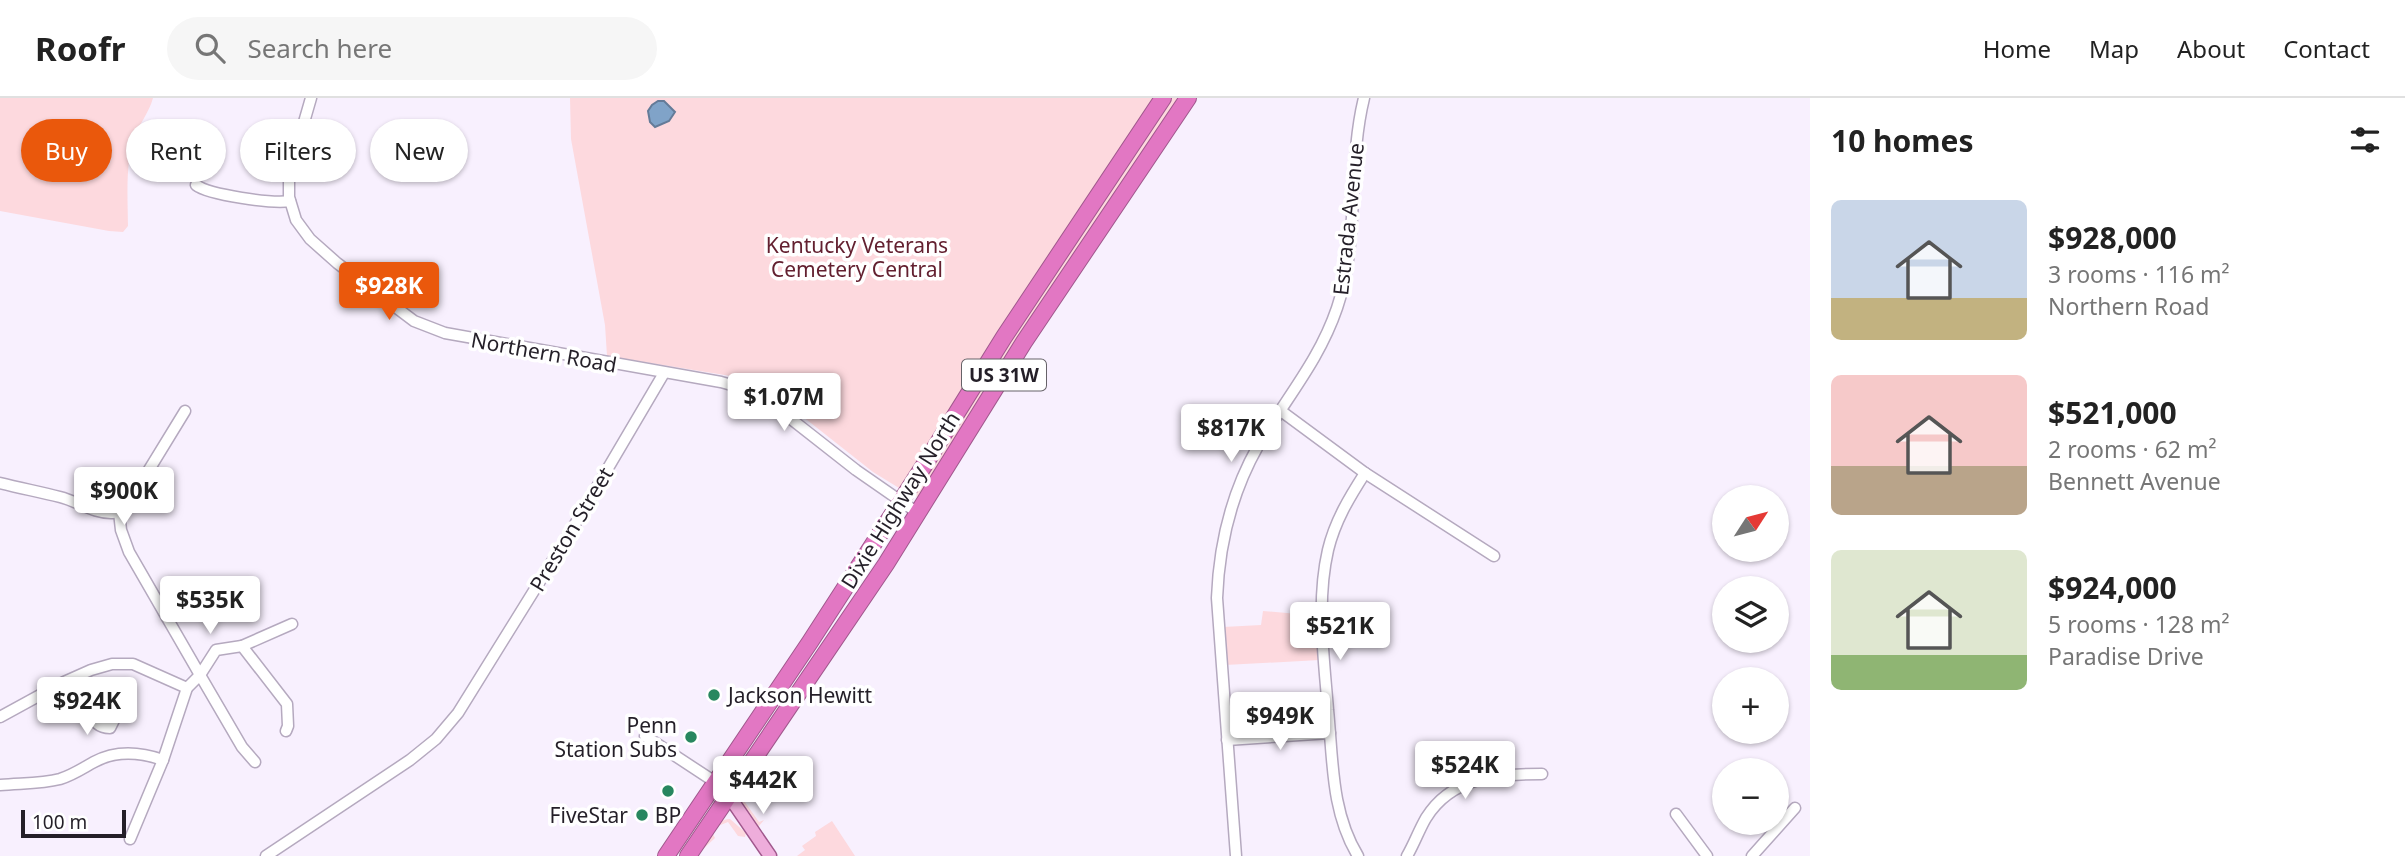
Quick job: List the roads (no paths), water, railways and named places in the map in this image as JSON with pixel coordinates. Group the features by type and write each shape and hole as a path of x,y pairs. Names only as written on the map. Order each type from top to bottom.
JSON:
{"highway":[{"name":"Dixie Highway North","path":"716,783 1004,337 1163,98"},
{"name":"Dixie Highway North","path":"729,796 918,513 1024,342 1188,98"},
{"name":"US 31W","path":"666,856 716,783"},
{"name":"US 31W","path":"688,856 729,796"}],"main road":[{"path":"729,796 770,856"}],"street":[{"name":"Northern Road","path":"312,98 291,163 288,186 296,220 319,247 404,314 424,326 445,333 664,373"},
{"name":"Estrada Avenue","path":"1236,856 1217,598 1220,559 1231,511 1243,478 1258,446 1315,359 1339,304 1348,258 1356,143 1364,98"},
{"path":"196,185 208,191 278,202 290,201"},
{"path":"664,373 721,382 763,397 856,470 918,513"},
{"name":"Preston Street","path":"266,856 410,760 451,723 571,531 664,373"},
{"path":"0,483 60,497 98,511 119,512 125,509 185,411"},
{"path":"1281,411 1365,473 1494,556"},
{"path":"1358,856 1343,824 1336,797 1323,650 1323,578 1334,528 1365,473"},
{"path":"119,512 121,530 129,552 242,747 255,762"},
{"path":"130,839 163,760 187,688 200,675 216,650 242,646 292,624"},
{"path":"242,646 287,704 286,732"},
{"path":"0,717 58,685 112,664 126,663 187,688"},
{"path":"58,685 83,703 92,719 103,728 110,728 116,716"},
{"path":"1227,740 1330,733"},
{"path":"645,736 716,783 729,796"},
{"path":"0,785 57,780 84,770 98,761 124,753 144,753 163,760"},
{"path":"1407,856 1427,816 1461,785 1489,776 1542,774"},
{"path":"1752,856 1794,808"},
{"path":"1676,814 1707,856"}],"water":[{"path":"658,101 664,101 675,112 669,121 655,127 650,122 648,111"}],"place":[{"name":"Jackson Hewitt","path":"714,695"},
{"name":"Penn Station Subs","path":"691,737"},
{"name":"BP","path":"668,791"},
{"name":"FiveStar","path":"642,815"}],"park label":[{"name":"Kentucky Veterans Cemetery Central","path":"857,257"}]}
